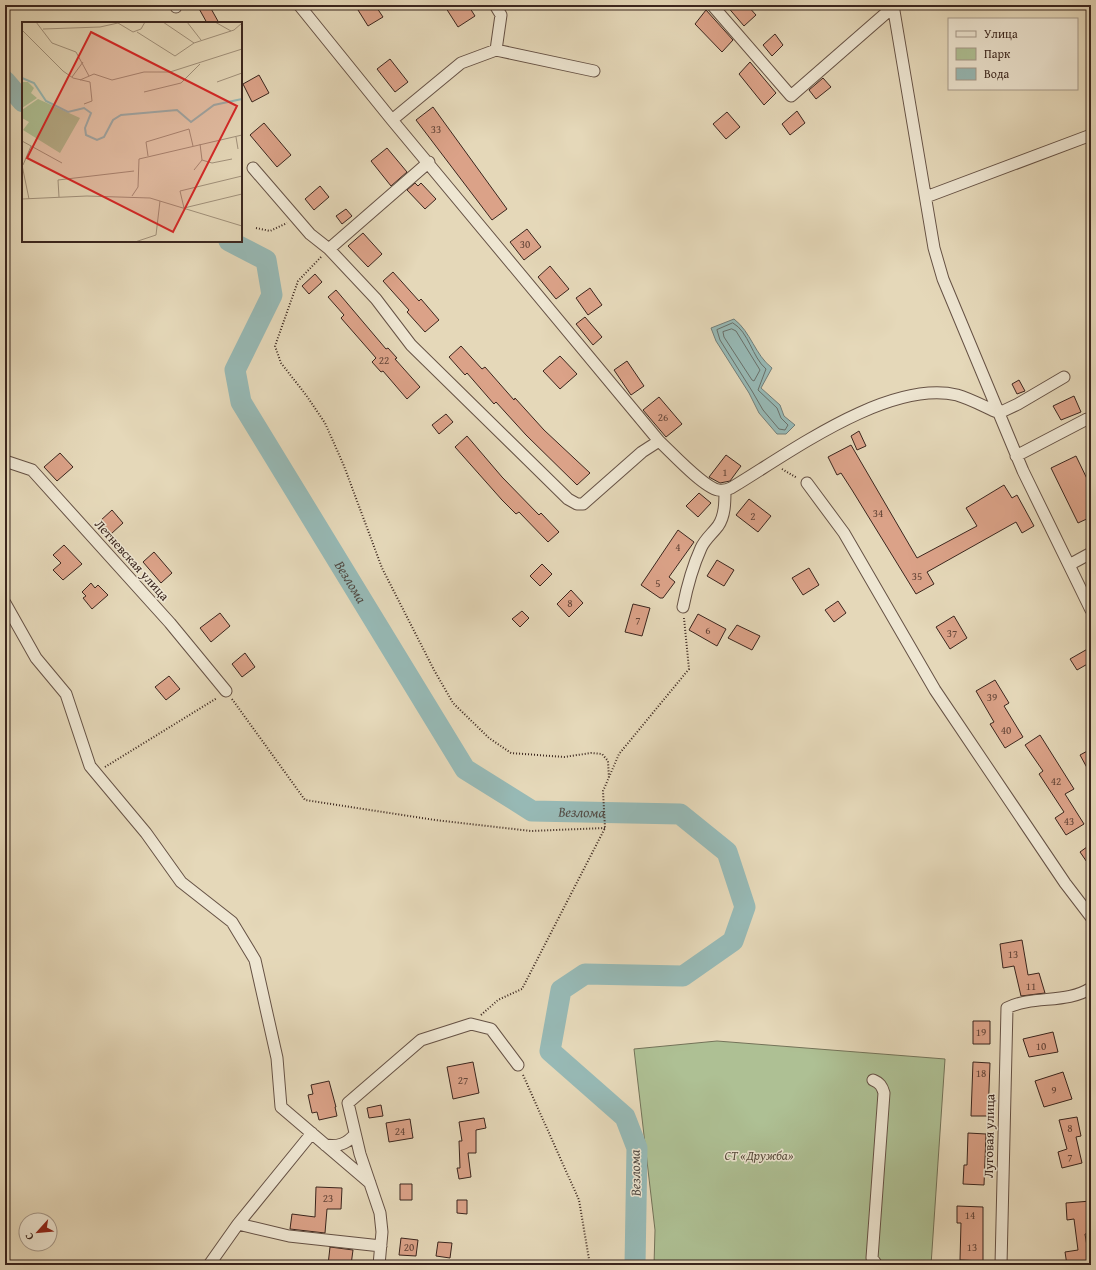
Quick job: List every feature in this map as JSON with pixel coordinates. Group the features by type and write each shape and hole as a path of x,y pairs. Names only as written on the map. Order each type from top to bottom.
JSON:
{"street":[{"path":"299,5 392,120 429,162 659,441 697,476 712,487 719,490 725,490 774,463 842,420 907,396 923,393 956,395 999,413 1018,404 1064,377"},
{"path":"495,5 501,15 496,50"},
{"path":"712,5 791,96 893,7 892,5"},
{"path":"892,5 934,248 943,279 1016,456 1091,610"},
{"path":"392,120 461,63 496,50 594,71"},
{"path":"926,197 1091,135"},
{"path":"329,249 429,162"},
{"path":"253,168 310,234 329,249 376,299 411,345 568,499 577,504 583,504 642,452 659,441"},
{"path":"1016,456 1087,419"},
{"name":"Летневская улица","path":"5,461 32,470 170,623 226,692"},
{"path":"807,483 844,533 935,690 1065,883 1091,916"},
{"path":"683,608 689,577 701,548 706,538 718,526 721,519 724,507 725,490"},
{"path":"1069,565 1091,553"},
{"path":"5,603 36,658 66,694 90,766 146,833 181,882 232,922 255,960 277,1058 281,1107 370,1183"},
{"name":"Луговая улица","path":"1001,1265 1005,1034 1007,1008 1025,1002 1069,996 1091,988"},
{"path":"379,1265 382,1232 380,1213 360,1154 348,1103 422,1040 471,1024 491,1029 518,1065"},
{"path":"873,1080 883,1087 884,1093 872,1258 877,1265"},
{"path":"209,1265 238,1224 312,1133"},
{"path":"325,1145 336,1147 344,1143 355,1134"},
{"path":"238,1224 289,1236 381,1246"}],"path":[{"path":"256,228 270,231 286,224"},
{"path":"329,249 298,281 276,346 281,363 306,395 325,423 344,466 382,568 434,670 453,702 489,738 511,753 564,757 591,752 602,754 608,761 609,779"},
{"path":"774,463 784,471 807,483"},
{"path":"471,1024 498,1000 522,990 605,828 603,791 619,754 689,669 683,608"},
{"path":"96,773 226,692 305,800 435,820 530,831 605,828"},
{"path":"518,1065 579,1200 590,1265"}],"green space":[{"name":"СТ «Дружба»","path":"717,1041 945,1059 931,1265 654,1265 655,1230 634,1049"}],"water":[{"path":"734,319 745,330 761,357 772,368 761,388 780,405 784,416 795,425 786,434 777,434 759,413 749,393 716,341 711,328"}],"building":[{"path":"197,5 209,5 218,22 206,22"},
{"path":"367,5 375,5 383,17 368,26 358,10"},
{"path":"444,5 468,5 475,16 458,27"},
{"path":"726,5 747,5 756,15 744,26"},
{"path":"706,10 733,40 722,52 695,24"},
{"path":"775,34 783,45 772,56 763,45"},
{"path":"390,59 408,82 395,92 377,69"},
{"path":"750,62 776,93 764,105 739,74"},
{"path":"259,75 269,93 252,102 243,84"},
{"path":"823,78 831,87 816,99 809,90"},
{"path":"433,107 507,209 492,220 416,120"},
{"path":"797,111 805,123 790,135 782,124"},
{"path":"727,112 740,127 726,139 713,124"},
{"path":"264,123 291,155 277,167 250,135"},
{"path":"387,148 407,172 391,186 371,161"},
{"path":"415,183 418,186 421,183 436,199 425,209 407,190"},
{"path":"320,186 329,197 314,210 305,199"},
{"path":"346,209 352,216 342,224 336,216"},
{"path":"527,229 541,247 524,260 510,242"},
{"path":"363,233 382,254 368,267 348,246"},
{"path":"550,266 569,289 556,299 538,277"},
{"path":"393,272 419,301 421,299 439,320 425,332 407,312 409,310 383,281"},
{"path":"315,274 322,282 309,294 302,286"},
{"path":"590,288 602,305 588,315 576,298"},
{"path":"336,290 386,349 388,348 397,358 395,359 420,387 407,399 383,371 381,372 372,362 376,358 341,318 344,315 328,297"},
{"path":"585,317 602,337 593,345 576,324"},
{"path":"461,346 482,369 485,367 514,400 515,398 544,430 590,473 577,485 526,435 496,402 494,404 467,373 465,375 449,357"},
{"path":"560,356 577,374 560,389 543,371"},
{"path":"627,361 644,386 631,395 614,370"},
{"path":"1019,380 1025,391 1017,394 1012,384"},
{"path":"1074,396 1081,412 1061,420 1053,406"},
{"path":"659,397 682,424 666,437 643,410"},
{"path":"446,414 453,422 439,434 432,425"},
{"path":"859,431 866,446 857,450 851,436"},
{"path":"467,436 502,477 539,515 541,513 559,532 548,542 519,512 516,514 502,500 455,447"},
{"path":"851,445 917,558 977,526 966,508 1004,485 1012,498 1017,495 1034,526 1022,533 1016,522 927,572 934,584 916,594 852,490 841,473 837,475 828,457"},
{"path":"60,453 73,467 57,481 44,467"},
{"path":"726,455 741,466 730,481 720,483 709,477"},
{"path":"1076,456 1091,487 1091,517 1078,523 1051,468"},
{"path":"699,493 711,503 698,517 686,506"},
{"path":"749,499 771,516 758,532 736,515"},
{"path":"112,510 123,523 111,534 100,521"},
{"path":"678,530 694,542 669,577 675,582 663,598 660,598 641,585"},
{"path":"64,545 82,564 63,580 53,570 61,563 53,555"},
{"path":"154,552 172,573 161,583 143,562"},
{"path":"717,560 734,570 724,586 707,576"},
{"path":"542,564 552,574 540,586 530,576"},
{"path":"809,568 819,585 803,595 792,578"},
{"path":"91,583 95,588 98,585 108,595 92,609 83,598 86,596 82,592"},
{"path":"571,590 583,603 569,617 557,604"},
{"path":"838,601 846,613 834,622 825,610"},
{"path":"633,604 650,608 642,636 625,632"},
{"path":"522,611 529,618 520,627 512,619"},
{"path":"220,613 230,626 211,642 200,628"},
{"path":"698,614 726,629 717,646 689,630"},
{"path":"954,616 967,638 950,649 936,627"},
{"path":"737,625 760,636 752,650 728,638"},
{"path":"1091,647 1091,662 1077,670 1070,659"},
{"path":"245,653 255,667 242,677 232,664"},
{"path":"169,676 180,689 166,700 155,687"},
{"path":"995,680 1009,703 1004,706 1023,737 1005,748 990,724 994,722 976,691"},
{"path":"1040,735 1074,789 1065,794 1084,824 1066,835 1055,818 1064,812 1039,774 1043,771 1025,745"},
{"path":"1091,749 1091,775 1080,755"},
{"path":"1091,844 1091,868 1080,852"},
{"path":"1022,940 1028,975 1039,973 1045,993 1021,996 1014,966 1003,968 1000,944"},
{"path":"973,1021 990,1021 990,1044 973,1044"},
{"path":"1053,1032 1058,1052 1029,1057 1023,1039"},
{"path":"473,1062 479,1093 453,1099 447,1067"},
{"path":"973,1062 990,1063 988,1116 971,1116"},
{"path":"1063,1072 1072,1099 1044,1107 1035,1081"},
{"path":"329,1081 337,1116 319,1120 317,1112 312,1113 308,1095 313,1094 311,1085"},
{"path":"381,1105 383,1116 369,1118 367,1108"},
{"path":"1077,1117 1081,1136 1076,1137 1082,1163 1062,1168 1058,1152 1067,1149 1059,1120"},
{"path":"484,1118 486,1128 476,1130 476,1153 468,1153 471,1177 459,1179 457,1168 460,1168 459,1141 462,1141 459,1122"},
{"path":"410,1119 413,1138 389,1142 386,1123"},
{"path":"968,1133 986,1134 984,1185 963,1184 964,1165 967,1165"},
{"path":"400,1184 412,1184 412,1200 400,1200"},
{"path":"316,1187 342,1188 341,1209 327,1209 325,1233 290,1229 292,1214 315,1217"},
{"path":"457,1200 467,1200 467,1214 457,1213"},
{"path":"1091,1201 1091,1233 1085,1234 1090,1265 1067,1265 1065,1252 1078,1250 1074,1219 1067,1220 1066,1203"},
{"path":"957,1206 983,1207 983,1261 960,1260 961,1223 957,1223"},
{"path":"401,1238 418,1240 416,1256 399,1255"},
{"path":"438,1242 452,1243 450,1258 436,1256"},
{"path":"330,1247 353,1250 351,1265 328,1265"}],"waterway":[{"name":"Везлома","path":"5,81 22,101"},
{"name":"Везлома","path":"231,242 266,260 272,295 235,370 241,402 465,769 532,811 680,814 727,852 745,907 733,941 683,976 585,974 561,990 550,1051 625,1117 637,1148 635,1265"}]}
